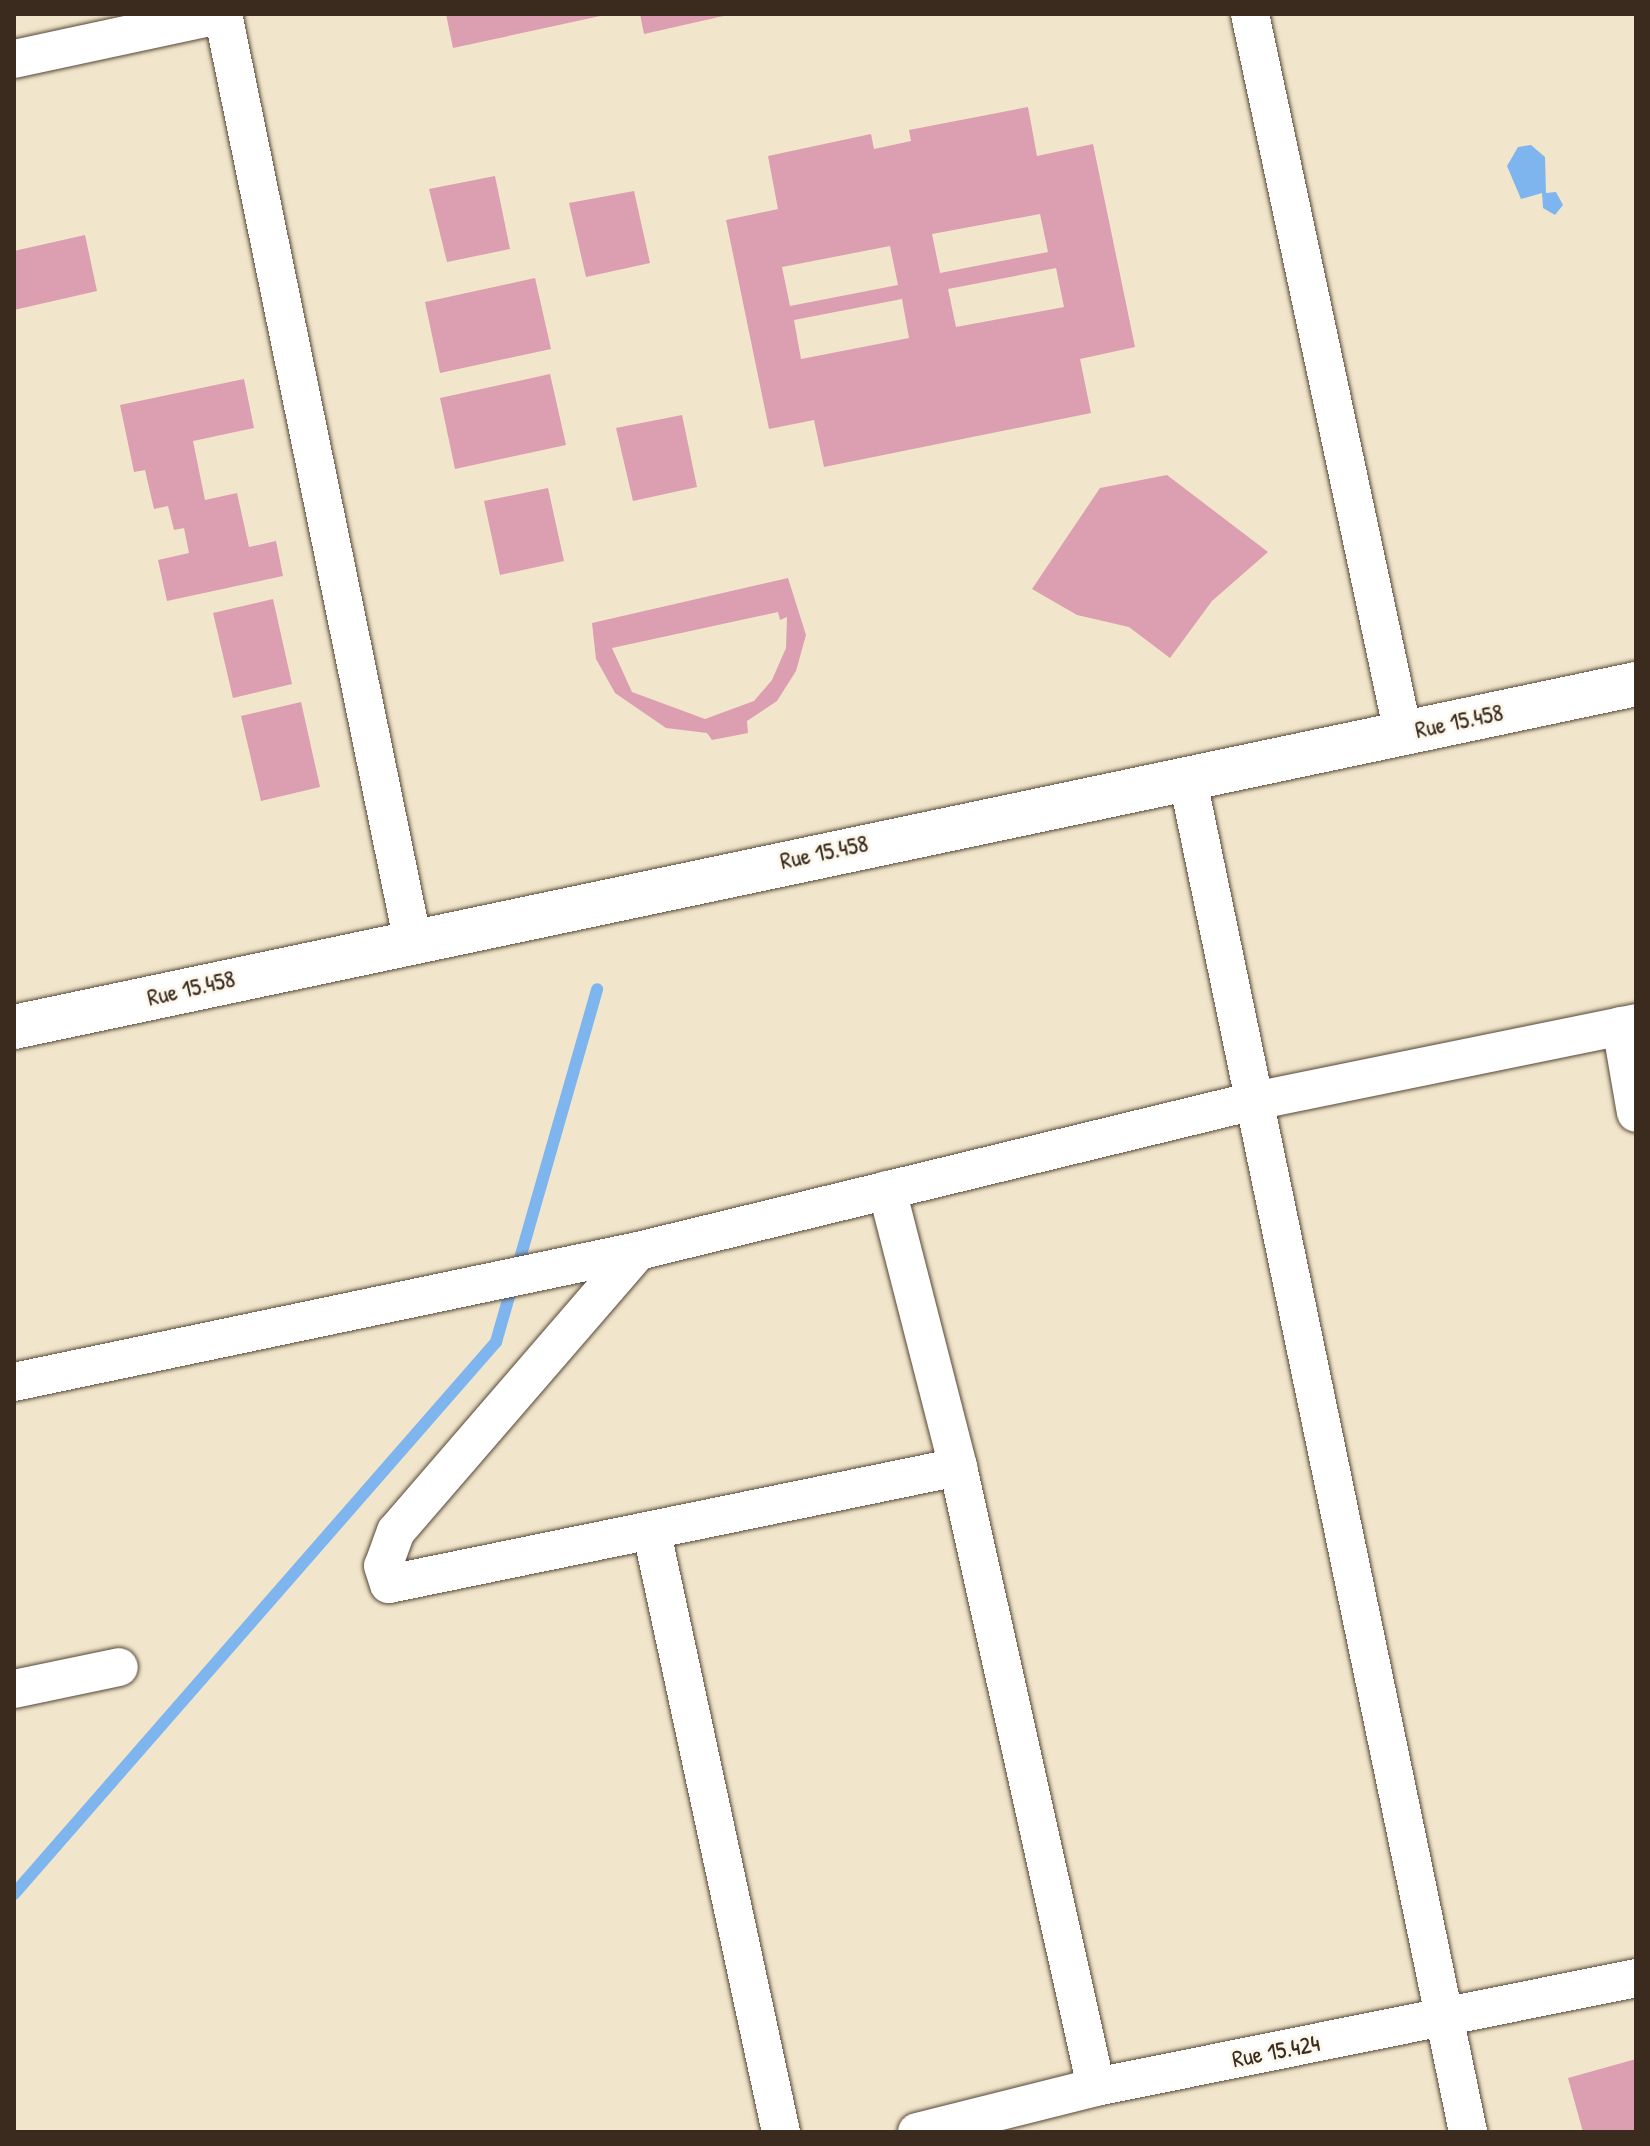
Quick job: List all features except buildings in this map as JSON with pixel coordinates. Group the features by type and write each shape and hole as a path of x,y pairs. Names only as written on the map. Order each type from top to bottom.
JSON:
{"main road":[{"name":"Rue 15.458","path":"14,1027 412,938 1636,684"}],"street":[{"path":"14,59 223,14 412,938"},
{"path":"1250,14 1403,733"},
{"path":"1187,776 1468,2132"},
{"path":"14,1382 638,1251 1254,1101 1628,1025 1636,1113"},
{"path":"887,1190 958,1467 1096,2087"},
{"path":"638,1251 396,1531 383,1574 395,1586 958,1467"},
{"path":"652,1533 781,2132"},
{"path":"14,1689 119,1667"},
{"name":"Rue 15.424","path":"917,2132 1096,2087 1636,1978"}],"water":[{"path":"1531,145 1545,157 1546,193 1556,192 1563,205 1555,215 1543,208 1542,193 1521,199 1507,166 1518,147"}],"waterway":[{"path":"14,1894 496,1342 597,989"}]}
